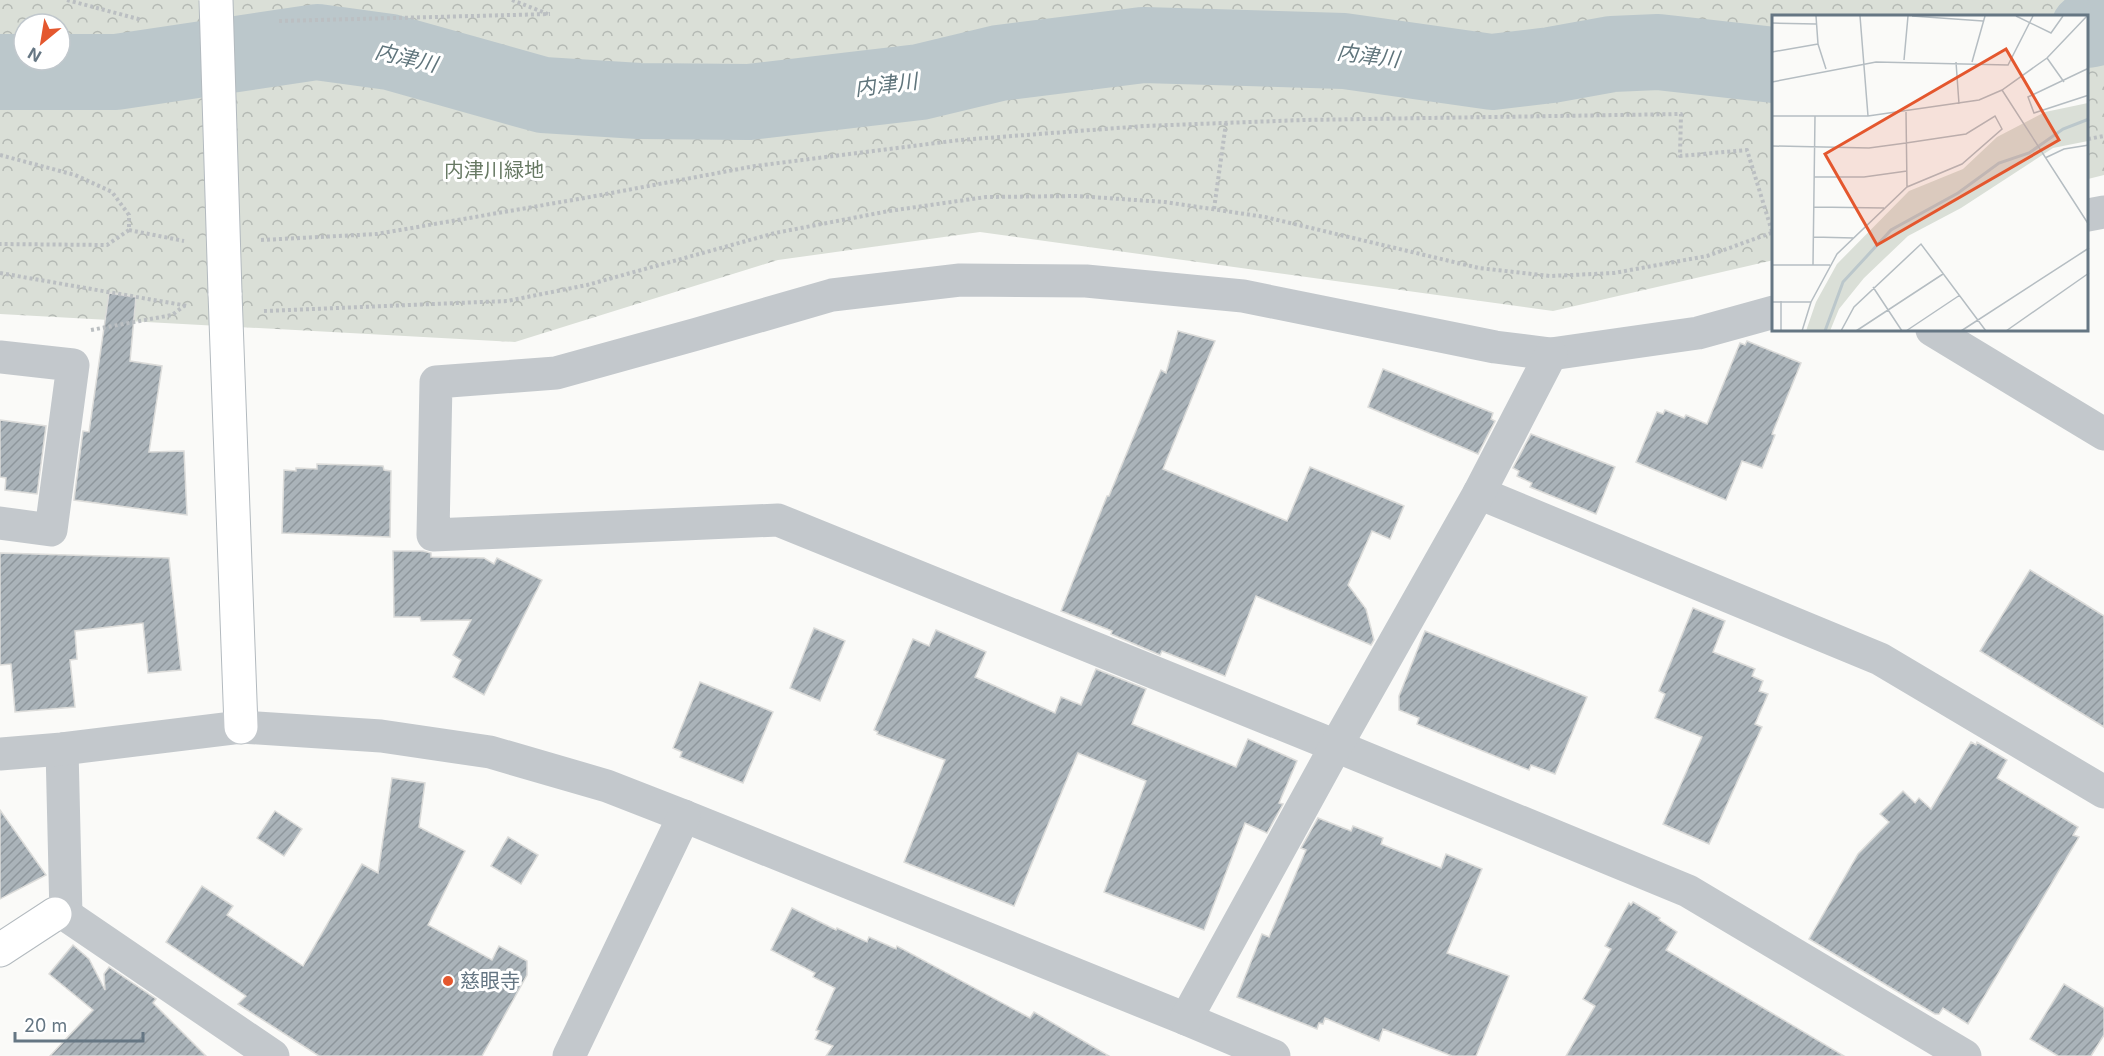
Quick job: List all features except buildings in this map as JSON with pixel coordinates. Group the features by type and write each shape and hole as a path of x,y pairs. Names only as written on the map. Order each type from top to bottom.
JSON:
{"street":[{"path":"216,0 241,727"},
{"path":"2089,215 2104,212"},
{"path":"1772,313 1698,333 1551,354 1495,347 1243,296 1086,281 960,280 832,294 556,373 436,382 433,535 778,520 1688,891 1965,1056"},
{"path":"1935,332 2104,434"},
{"path":"1186,1018 1479,493 1551,354"},
{"path":"0,357 73,365 51,530 0,523"},
{"path":"1479,493 1880,659 2104,792"},
{"path":"0,754 62,749 241,727 381,736 490,752 607,786 1186,1018 1274,1056"},
{"path":"60,914 62,749"},
{"path":"569,1056 684,816"},
{"path":"0,950 60,914"},
{"path":"60,914 273,1056"}],"path":[{"path":"67,0 142,20"},
{"path":"279,21 550,14 512,0"},
{"path":"251,240 377,234 755,166 949,142 1144,126 1303,120 1681,114 1680,156 1747,150 1772,231"},
{"path":"1214,209 1226,123"},
{"path":"2089,139 2104,136"},
{"path":"0,155 75,175 112,192 129,215 129,230"},
{"path":"0,244 107,245 129,230 194,243"},
{"path":"80,332 172,315 184,305"}],"green space":[{"name":"内津川緑地","path":"0,0 2104,0 2104,175 2089,179 2089,15 1772,15 1772,260 1553,311 980,232 778,260 515,342 0,314"}],"waterway":[{"name":"内津川","path":"2089,30 2104,26"},
{"name":"内津川","path":"0,72 116,72 317,42 390,52 543,95 639,101 749,102 920,82 999,63 1143,45 1344,51 1492,72 1551,65 1612,54 1658,52 1772,65"}],"place":[{"name":"慈眼寺","path":"448,981"}]}
